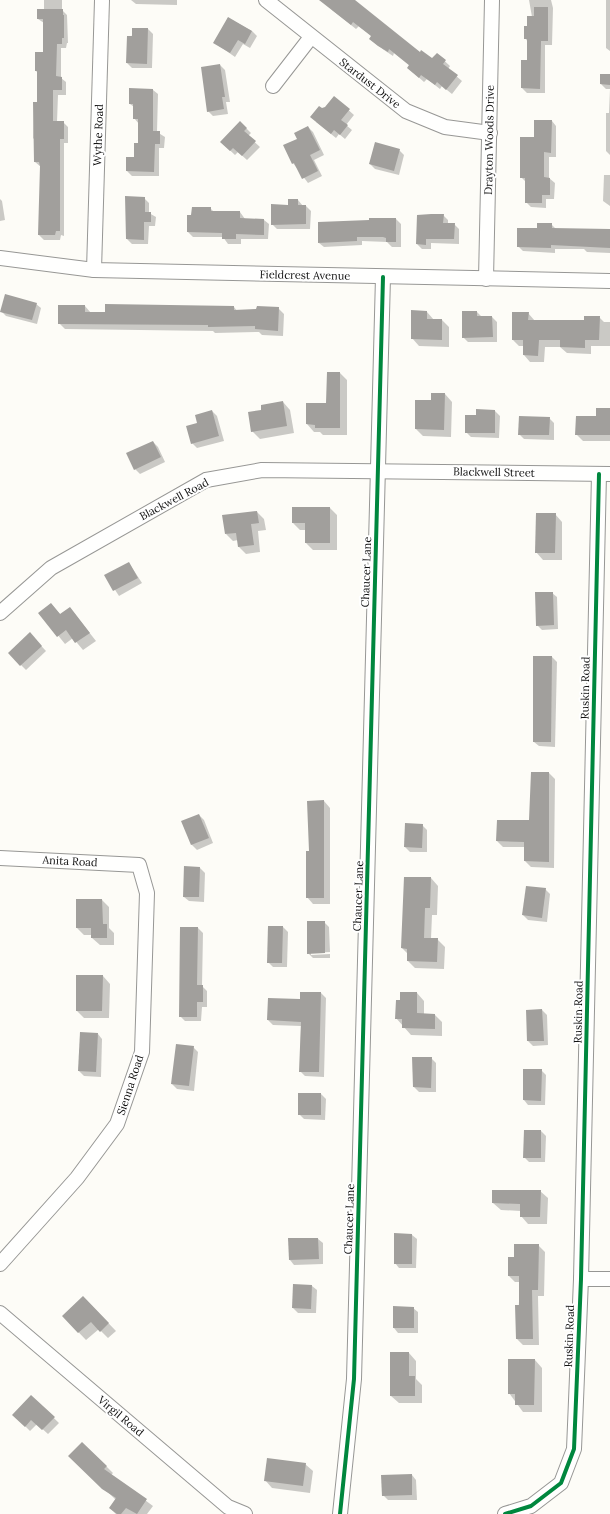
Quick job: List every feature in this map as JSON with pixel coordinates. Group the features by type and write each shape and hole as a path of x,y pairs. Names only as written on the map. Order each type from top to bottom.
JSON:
{"street":[{"name":"Wythe Road","path":"94,270 102,0"},
{"name":"Stardust Drive","path":"266,0 406,111 445,127 490,133"},
{"name":"Drayton Woods Drive","path":"486,279 492,0"},
{"path":"273,86 312,37"},
{"name":"Fieldcrest Avenue","path":"0,258 94,270 610,281"},
{"name":"Chaucer Lane","path":"340,1514 354,1379 383,277"},
{"name":"Blackwell Road","path":"0,613 51,568 206,480 262,470 378,470"},
{"name":"Blackwell Street","path":"378,470 604,474"},
{"name":"Ruskin Road","path":"505,1514 531,1506 561,1483 574,1449 581,1279 604,474"},
{"name":"Anita Road","path":"0,858 139,865"},
{"name":"Sienna Road","path":"0,1264 77,1178 118,1124 142,1052 147,893 139,865"},
{"path":"581,1279 610,1279"},
{"name":"Virgil Road","path":"0,1313 228,1507 245,1514"}],"building":[{"path":"319,0 355,0 420,52 421,50 432,58 437,53 446,60 443,64 458,75 446,90 437,82 435,85 421,75 419,78 407,68 409,65 389,49 388,52 378,46 369,39 371,36 353,22 351,25"},
{"path":"534,7 548,7 548,41 541,41 540,89 521,88 521,60 527,60 527,39 524,39 524,26 527,26 527,16 534,16"},
{"path":"37,9 63,9 64,15 64,38 62,38 62,44 57,44 56,76 62,77 62,90 53,90 53,121 64,121 64,139 60,139 60,231 56,231 55,235 38,235 40,166 39,162 34,162 33,102 37,102 37,71 35,71 35,52 43,52 43,19 37,19"},
{"path":"228,17 252,31 245,44 238,40 230,53 213,43"},
{"path":"132,28 148,28 147,64 126,63 127,36 132,36"},
{"path":"220,64 225,97 222,97 224,109 207,112 201,67"},
{"path":"600,74 610,74 610,85 600,84"},
{"path":"129,88 153,89 153,131 160,131 160,144 155,144 154,172 126,171 126,157 134,157 134,143 138,143 138,119 133,119 133,104 129,104"},
{"path":"334,96 350,109 341,120 348,125 340,135 334,130 331,134 310,117 319,106 322,108 325,107"},
{"path":"534,120 552,120 551,153 544,152 544,177 550,178 550,195 542,195 542,203 525,203 525,178 520,178 520,137 534,137"},
{"path":"240,121 247,128 244,131 256,141 242,156 233,148 230,151 220,142"},
{"path":"308,126 320,150 310,155 318,171 302,179 294,163 292,164 283,145 297,139 294,133"},
{"path":"375,142 400,149 394,171 369,164"},
{"path":"125,196 145,197 145,212 151,212 151,222 144,222 144,240 126,239"},
{"path":"288,199 298,199 298,205 306,205 306,224 271,225 271,204 288,205"},
{"path":"192,207 211,207 211,211 240,211 240,218 264,219 264,235 236,234 236,239 222,239 222,233 187,232 187,215 191,215"},
{"path":"444,214 443,223 455,223 454,239 426,239 426,245 416,244 417,215"},
{"path":"369,218 396,218 396,242 386,242 386,238 383,237 357,237 357,241 318,243 318,222 369,220"},
{"path":"537,223 552,223 552,228 610,229 610,248 551,245 551,248 517,247 517,228 537,228"},
{"path":"5,294 37,303 32,320 0,312"},
{"path":"105,304 234,306 234,310 256,309 257,306 279,307 278,331 255,329 255,326 208,327 208,325 58,324 58,305 85,305 85,312 105,312"},
{"path":"411,310 427,311 427,319 442,319 442,340 411,339"},
{"path":"462,311 477,311 477,316 492,316 493,337 462,338"},
{"path":"512,312 529,312 528,320 584,320 584,316 600,316 599,340 585,340 585,348 560,347 560,340 539,340 538,356 523,355 523,340 512,340"},
{"path":"327,372 340,372 340,428 315,428 315,425 306,424 306,403 326,403"},
{"path":"431,393 445,393 444,430 415,429 415,400 431,400"},
{"path":"283,401 287,426 251,432 248,412 261,410 261,405"},
{"path":"596,408 610,408 610,435 575,435 576,416 596,416"},
{"path":"476,409 495,410 495,433 465,433 465,415 476,415"},
{"path":"212,410 219,436 191,444 186,426 197,423 195,415"},
{"path":"519,416 550,417 549,435 518,435"},
{"path":"153,441 161,457 134,470 126,453"},
{"path":"292,507 330,507 330,543 305,543 305,523 292,523"},
{"path":"257,511 259,523 251,524 254,545 238,547 236,533 225,534 222,515"},
{"path":"536,513 556,513 555,553 535,553"},
{"path":"129,562 138,578 113,591 104,575"},
{"path":"535,592 553,592 554,625 536,626"},
{"path":"51,603 60,614 70,607 90,633 75,643 66,630 57,637 38,613"},
{"path":"30,632 42,646 20,666 8,653"},
{"path":"533,656 552,656 551,742 533,742"},
{"path":"531,772 549,772 549,862 524,861 524,842 496,841 497,820 529,820"},
{"path":"324,800 324,898 306,898 306,851 309,851 307,801"},
{"path":"199,814 209,838 191,845 181,821"},
{"path":"405,823 423,824 422,848 404,847"},
{"path":"184,866 200,867 199,897 183,897"},
{"path":"404,877 431,877 430,908 425,908 424,938 438,938 437,962 407,961 407,949 401,948"},
{"path":"526,886 546,888 542,918 522,915"},
{"path":"76,899 102,899 103,924 107,924 107,938 91,938 91,928 76,928"},
{"path":"307,921 325,921 325,953 307,954"},
{"path":"268,926 283,926 282,963 267,963"},
{"path":"180,927 198,927 197,985 203,985 203,1002 197,1002 197,1017 179,1017"},
{"path":"76,975 103,975 102,1011 76,1011"},
{"path":"300,992 321,992 319,1072 299,1072 301,1022 267,1020 268,998 300,999"},
{"path":"400,992 417,992 417,1013 435,1014 435,1029 402,1028 402,1019 395,1019 396,1000 400,1000"},
{"path":"542,1009 544,1041 527,1041 526,1010"},
{"path":"80,1032 98,1033 96,1072 78,1071"},
{"path":"176,1044 194,1046 189,1086 171,1084"},
{"path":"412,1057 432,1057 431,1088 413,1087"},
{"path":"523,1069 542,1069 541,1101 523,1100"},
{"path":"298,1093 321,1093 321,1115 298,1115"},
{"path":"524,1130 541,1130 541,1158 523,1158"},
{"path":"492,1190 541,1190 540,1217 520,1217 520,1204 492,1203"},
{"path":"394,1233 412,1234 412,1264 394,1264"},
{"path":"288,1238 318,1238 319,1259 289,1260"},
{"path":"514,1244 539,1244 538,1290 532,1290 533,1339 516,1339 515,1305 519,1305 519,1276 508,1276 508,1257 514,1257"},
{"path":"293,1284 312,1285 311,1309 292,1308"},
{"path":"83,1296 109,1323 100,1332 91,1322 78,1333 62,1316"},
{"path":"393,1306 414,1307 414,1328 393,1328"},
{"path":"390,1352 409,1352 409,1376 415,1376 415,1396 390,1396"},
{"path":"508,1359 535,1359 534,1405 515,1405 515,1394 508,1394"},
{"path":"31,1395 55,1417 42,1430 31,1420 25,1427 12,1415"},
{"path":"82,1442 107,1466 104,1469 147,1499 137,1514 126,1508 121,1514 117,1514 109,1508 116,1498 102,1489 68,1456"},
{"path":"267,1458 306,1463 303,1486 264,1481"},
{"path":"412,1474 412,1495 382,1496 381,1475"}],"cycle path":[{"path":"340,1514 354,1379 383,277"},
{"path":"505,1514 531,1506 561,1483 574,1449 581,1279 599,474"}]}
